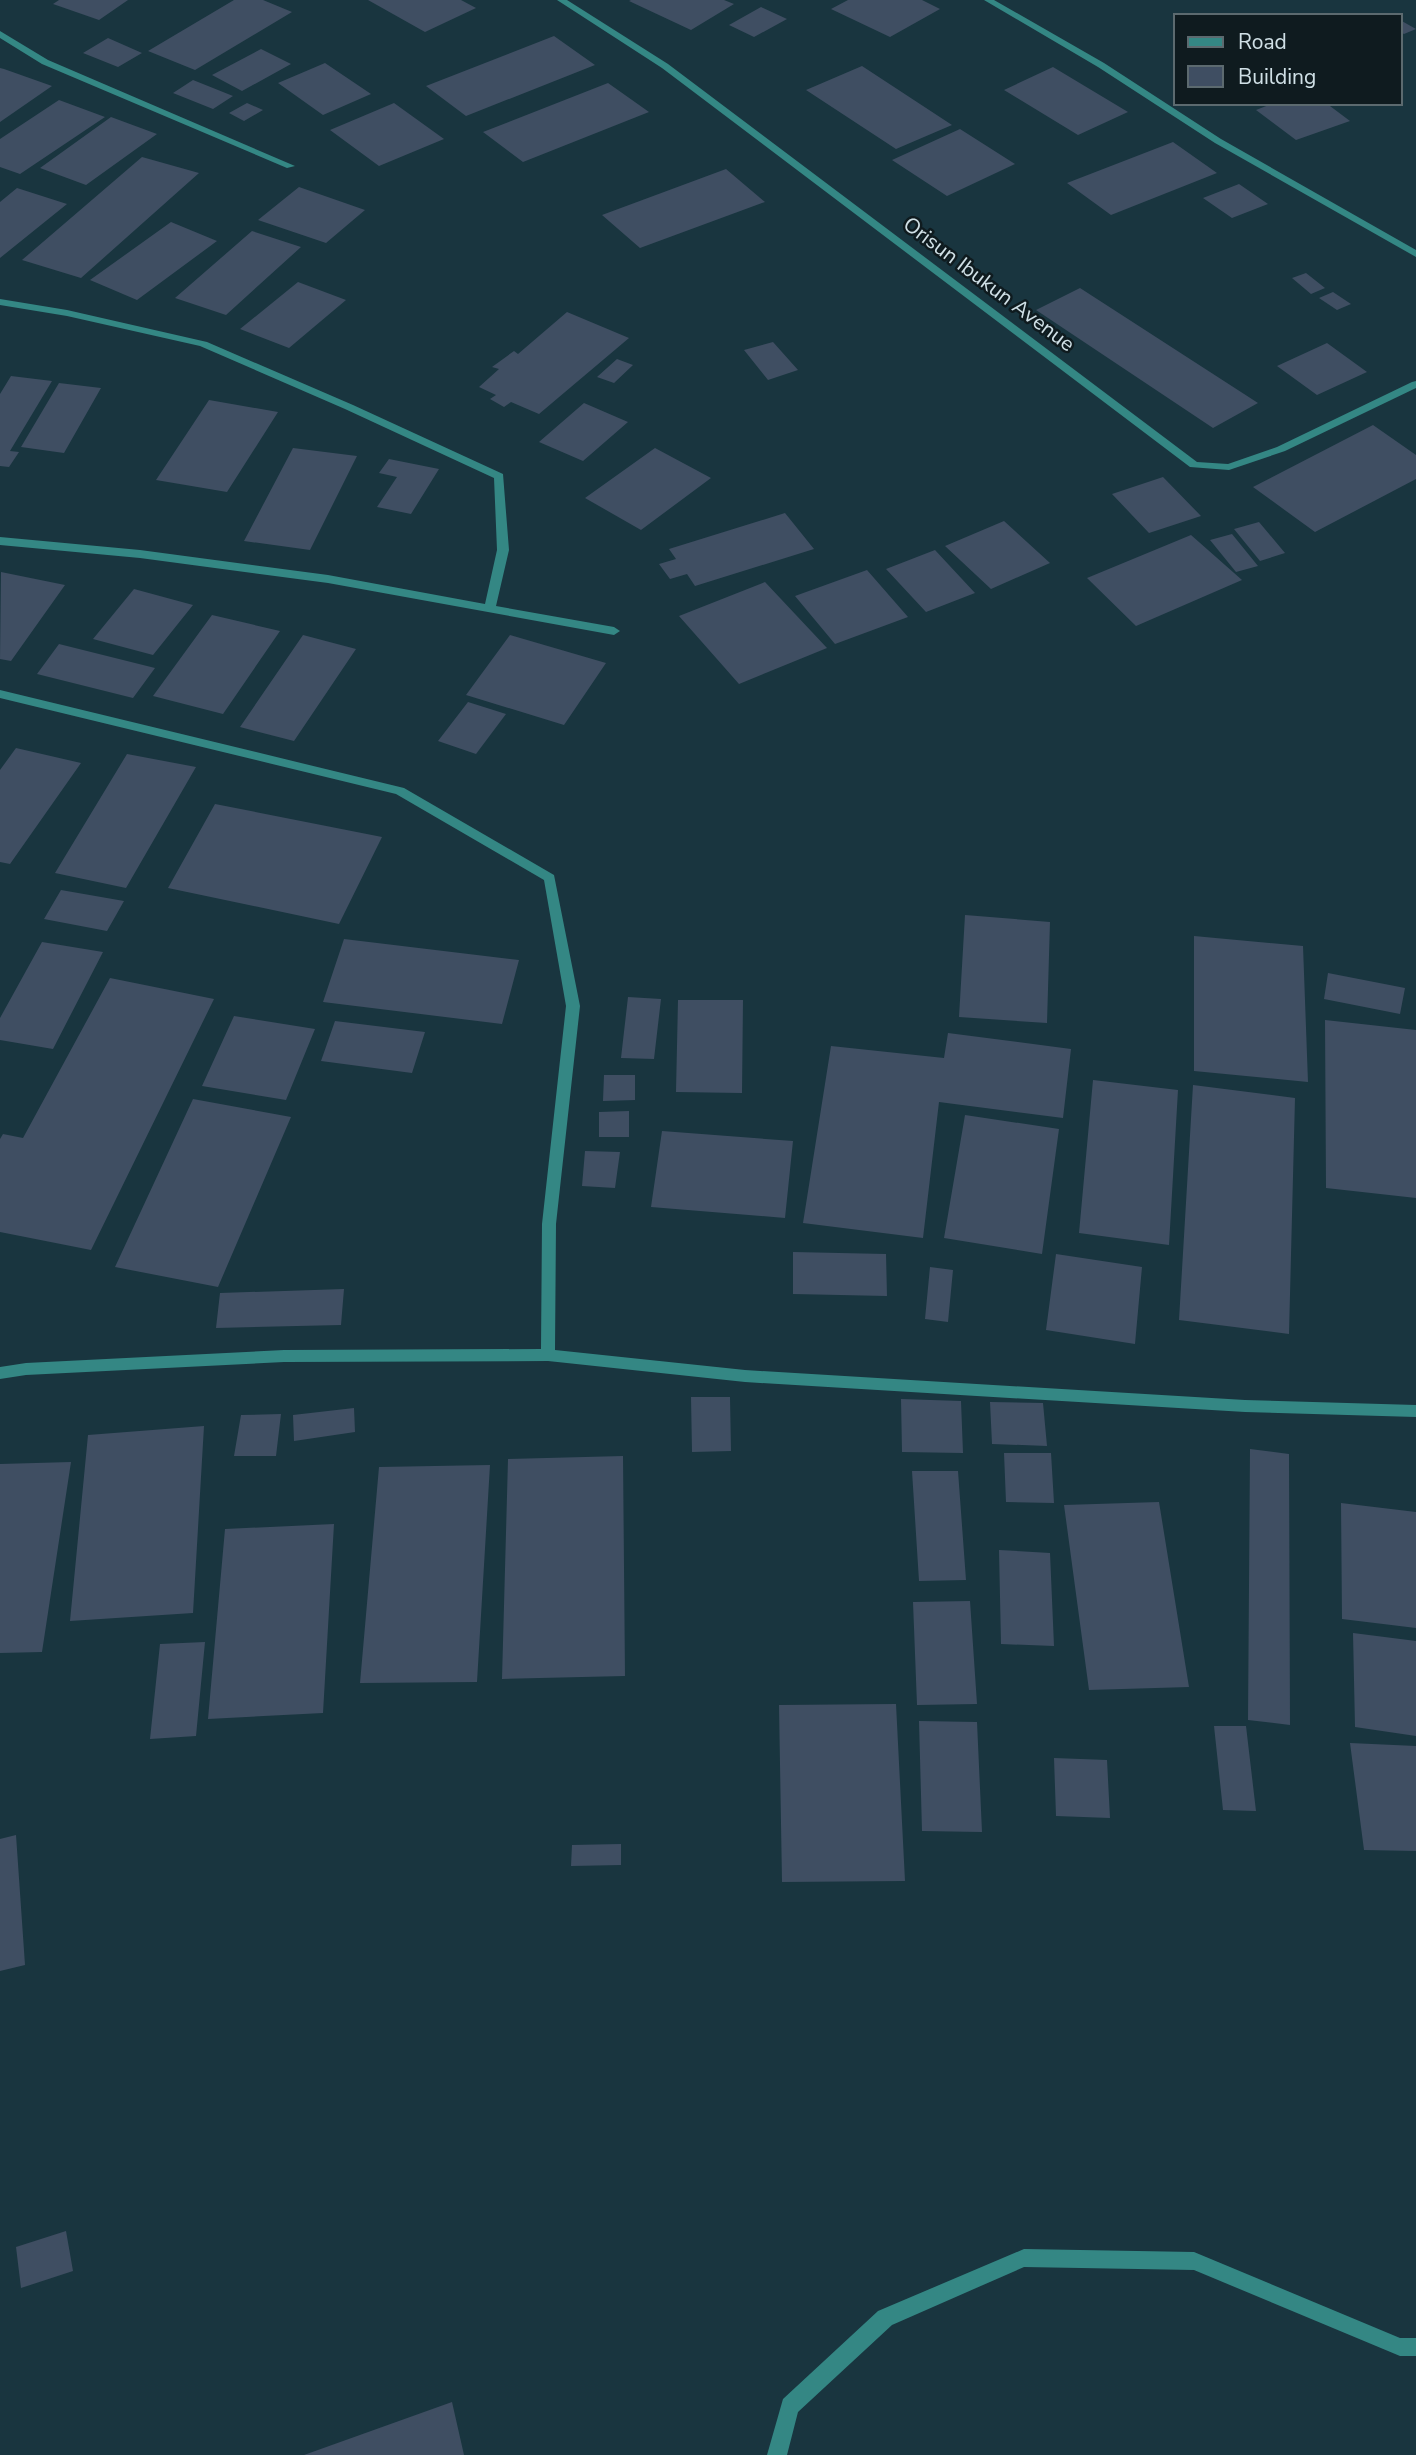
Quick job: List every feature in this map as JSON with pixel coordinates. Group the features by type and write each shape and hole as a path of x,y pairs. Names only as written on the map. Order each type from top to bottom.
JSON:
{"street":[{"name":"Orisun Ibukun Avenue","path":"561,0 666,66 1194,466 1229,467 1281,449 1416,384"},
{"path":"988,0 1101,65 1217,141 1416,254"},
{"path":"0,34 45,62 290,166"},
{"path":"0,302 67,313 203,344 499,476 503,550 490,609"},
{"path":"0,541 140,554 328,579 614,631"},
{"path":"0,694 400,791 550,878 573,1006 549,1224 548,1355"},
{"path":"0,1373 26,1369 284,1356 548,1355 758,1377 1245,1406 1416,1411"},
{"path":"777,2455 790,2406 885,2318 1024,2258 1194,2261 1400,2347 1416,2347"}],"building":[{"path":"59,0 128,0 99,20 53,4"},
{"path":"234,0 263,0 292,12 195,70 148,51"},
{"path":"368,0 461,0 476,8 425,32"},
{"path":"724,0 734,4 691,30 629,1"},
{"path":"848,0 922,0 940,9 890,37 831,9"},
{"path":"761,7 787,19 754,37 729,25"},
{"path":"1402,21 1416,29 1402,33"},
{"path":"554,36 595,65 466,116 426,86"},
{"path":"108,38 142,53 118,67 83,53"},
{"path":"261,49 291,64 242,91 212,75"},
{"path":"325,63 371,94 323,115 278,83"},
{"path":"862,66 952,125 896,149 806,90"},
{"path":"1053,67 1128,112 1078,135 1004,90"},
{"path":"0,68 4,69 52,86 0,122"},
{"path":"193,80 233,96 213,109 173,93"},
{"path":"608,83 649,112 523,162 483,132"},
{"path":"59,100 105,117 20,174 0,167 0,139"},
{"path":"247,103 263,110 244,121 229,113"},
{"path":"394,103 444,139 379,166 330,130"},
{"path":"1269,105 1329,105 1350,121 1296,140 1256,110"},
{"path":"111,117 157,134 86,185 40,168"},
{"path":"960,129 1015,164 947,196 892,160"},
{"path":"1173,142 1217,173 1111,215 1067,183"},
{"path":"142,157 199,173 81,278 22,260"},
{"path":"726,169 765,202 640,248 602,215"},
{"path":"1239,184 1268,204 1232,218 1203,198"},
{"path":"299,187 365,210 326,243 258,220"},
{"path":"17,188 67,204 0,258 0,202"},
{"path":"171,222 217,241 137,300 90,280"},
{"path":"252,231 301,247 226,315 175,298"},
{"path":"1306,273 1325,288 1311,294 1292,278"},
{"path":"298,282 346,300 289,348 240,329"},
{"path":"1080,288 1258,403 1213,428 1036,310"},
{"path":"1333,292 1351,304 1337,310 1319,298"},
{"path":"567,312 629,338 539,414 511,402 504,407 490,399 496,395 479,387 499,369 492,367 514,351 518,354"},
{"path":"773,342 798,370 768,380 744,350"},
{"path":"1327,343 1367,372 1317,395 1277,366"},
{"path":"617,359 633,365 614,383 597,377"},
{"path":"11,376 52,381 10,451 19,452 9,467 0,466 0,394"},
{"path":"59,383 101,388 64,453 21,447"},
{"path":"209,400 278,412 227,492 156,480"},
{"path":"584,403 628,422 583,461 539,442"},
{"path":"1373,425 1416,455 1416,479 1315,532 1253,487"},
{"path":"293,448 357,456 310,550 244,541"},
{"path":"655,448 711,478 641,530 585,498"},
{"path":"389,459 439,469 411,514 377,507 397,477 379,473"},
{"path":"1163,477 1201,516 1149,533 1112,494"},
{"path":"785,513 814,549 695,586 687,574 670,579 659,564 676,559 669,549"},
{"path":"1004,521 1050,563 991,589 945,546"},
{"path":"1259,522 1285,553 1260,561 1234,529"},
{"path":"1232,534 1258,566 1236,572 1210,540"},
{"path":"1191,535 1242,580 1136,626 1087,578"},
{"path":"935,550 975,593 926,612 886,569"},
{"path":"867,570 908,617 835,644 795,596"},
{"path":"1,572 65,585 11,661 0,659"},
{"path":"765,582 827,648 739,684 679,616"},
{"path":"134,589 193,605 153,655 93,639"},
{"path":"212,615 280,631 223,714 153,696"},
{"path":"303,635 356,649 294,741 240,727"},
{"path":"510,635 606,663 564,725 466,695"},
{"path":"59,644 155,668 133,698 37,674"},
{"path":"468,702 506,714 476,754 438,741"},
{"path":"16,748 81,763 10,864 0,862 0,770"},
{"path":"127,754 196,767 126,888 55,873"},
{"path":"215,804 382,837 339,924 168,888"},
{"path":"61,890 124,901 107,931 44,919"},
{"path":"965,915 1050,922 1047,1023 959,1017"},
{"path":"1194,936 1303,946 1308,1082 1194,1071"},
{"path":"344,939 519,960 502,1024 323,1002"},
{"path":"42,942 103,952 53,1049 0,1040 0,1018"},
{"path":"1328,973 1405,988 1400,1014 1324,999"},
{"path":"110,978 214,999 91,1250 0,1232 0,1139 3,1134 23,1138"},
{"path":"628,997 661,999 654,1059 621,1058"},
{"path":"678,1000 743,1000 742,1093 676,1092"},
{"path":"234,1016 315,1029 286,1100 202,1086"},
{"path":"1325,1020 1416,1030 1416,1198 1326,1188"},
{"path":"335,1021 425,1032 412,1073 321,1061"},
{"path":"948,1033 1071,1049 1063,1118 939,1102 923,1238 803,1223 831,1046 944,1058"},
{"path":"604,1075 635,1075 635,1100 603,1101"},
{"path":"1093,1080 1178,1090 1169,1245 1079,1233"},
{"path":"1193,1085 1295,1098 1289,1334 1179,1320"},
{"path":"193,1099 291,1117 218,1287 115,1267"},
{"path":"629,1111 629,1137 599,1137 599,1112"},
{"path":"965,1115 1059,1129 1042,1254 944,1238"},
{"path":"662,1131 793,1141 785,1218 651,1207"},
{"path":"585,1151 620,1152 615,1188 582,1186"},
{"path":"793,1252 886,1254 887,1296 793,1294"},
{"path":"1056,1254 1142,1267 1135,1344 1046,1330"},
{"path":"930,1267 953,1270 948,1322 925,1319"},
{"path":"344,1289 341,1325 216,1328 220,1293"},
{"path":"691,1397 730,1397 731,1451 692,1452"},
{"path":"901,1399 961,1401 963,1453 902,1452"},
{"path":"990,1402 1043,1403 1047,1446 992,1444"},
{"path":"354,1408 355,1432 294,1441 293,1415"},
{"path":"281,1414 276,1456 234,1456 241,1415"},
{"path":"204,1426 193,1613 70,1621 88,1435"},
{"path":"1250,1449 1289,1454 1290,1725 1248,1720"},
{"path":"1004,1453 1051,1453 1054,1503 1006,1502"},
{"path":"623,1456 625,1676 502,1679 508,1459"},
{"path":"71,1462 42,1652 0,1653 0,1464"},
{"path":"490,1465 477,1682 360,1683 379,1467"},
{"path":"912,1471 958,1471 966,1580 919,1581"},
{"path":"1159,1502 1189,1687 1089,1690 1064,1505"},
{"path":"1341,1503 1416,1512 1416,1628 1342,1619"},
{"path":"334,1524 323,1713 208,1719 225,1529"},
{"path":"999,1550 1050,1553 1054,1646 1001,1644"},
{"path":"970,1601 977,1704 917,1705 913,1602"},
{"path":"1353,1633 1416,1641 1416,1736 1355,1727"},
{"path":"205,1642 196,1736 150,1739 160,1644"},
{"path":"896,1704 905,1881 782,1882 779,1705"},
{"path":"919,1721 977,1722 982,1832 922,1831"},
{"path":"1214,1726 1246,1726 1256,1811 1223,1810"},
{"path":"1350,1743 1416,1746 1416,1851 1364,1850"},
{"path":"1054,1758 1107,1760 1110,1818 1056,1816"},
{"path":"16,1835 25,1965 0,1971 0,1839"},
{"path":"621,1844 621,1865 571,1866 572,1845"},
{"path":"66,2231 73,2271 21,2288 16,2247"},
{"path":"452,2402 464,2455 304,2455"}]}
